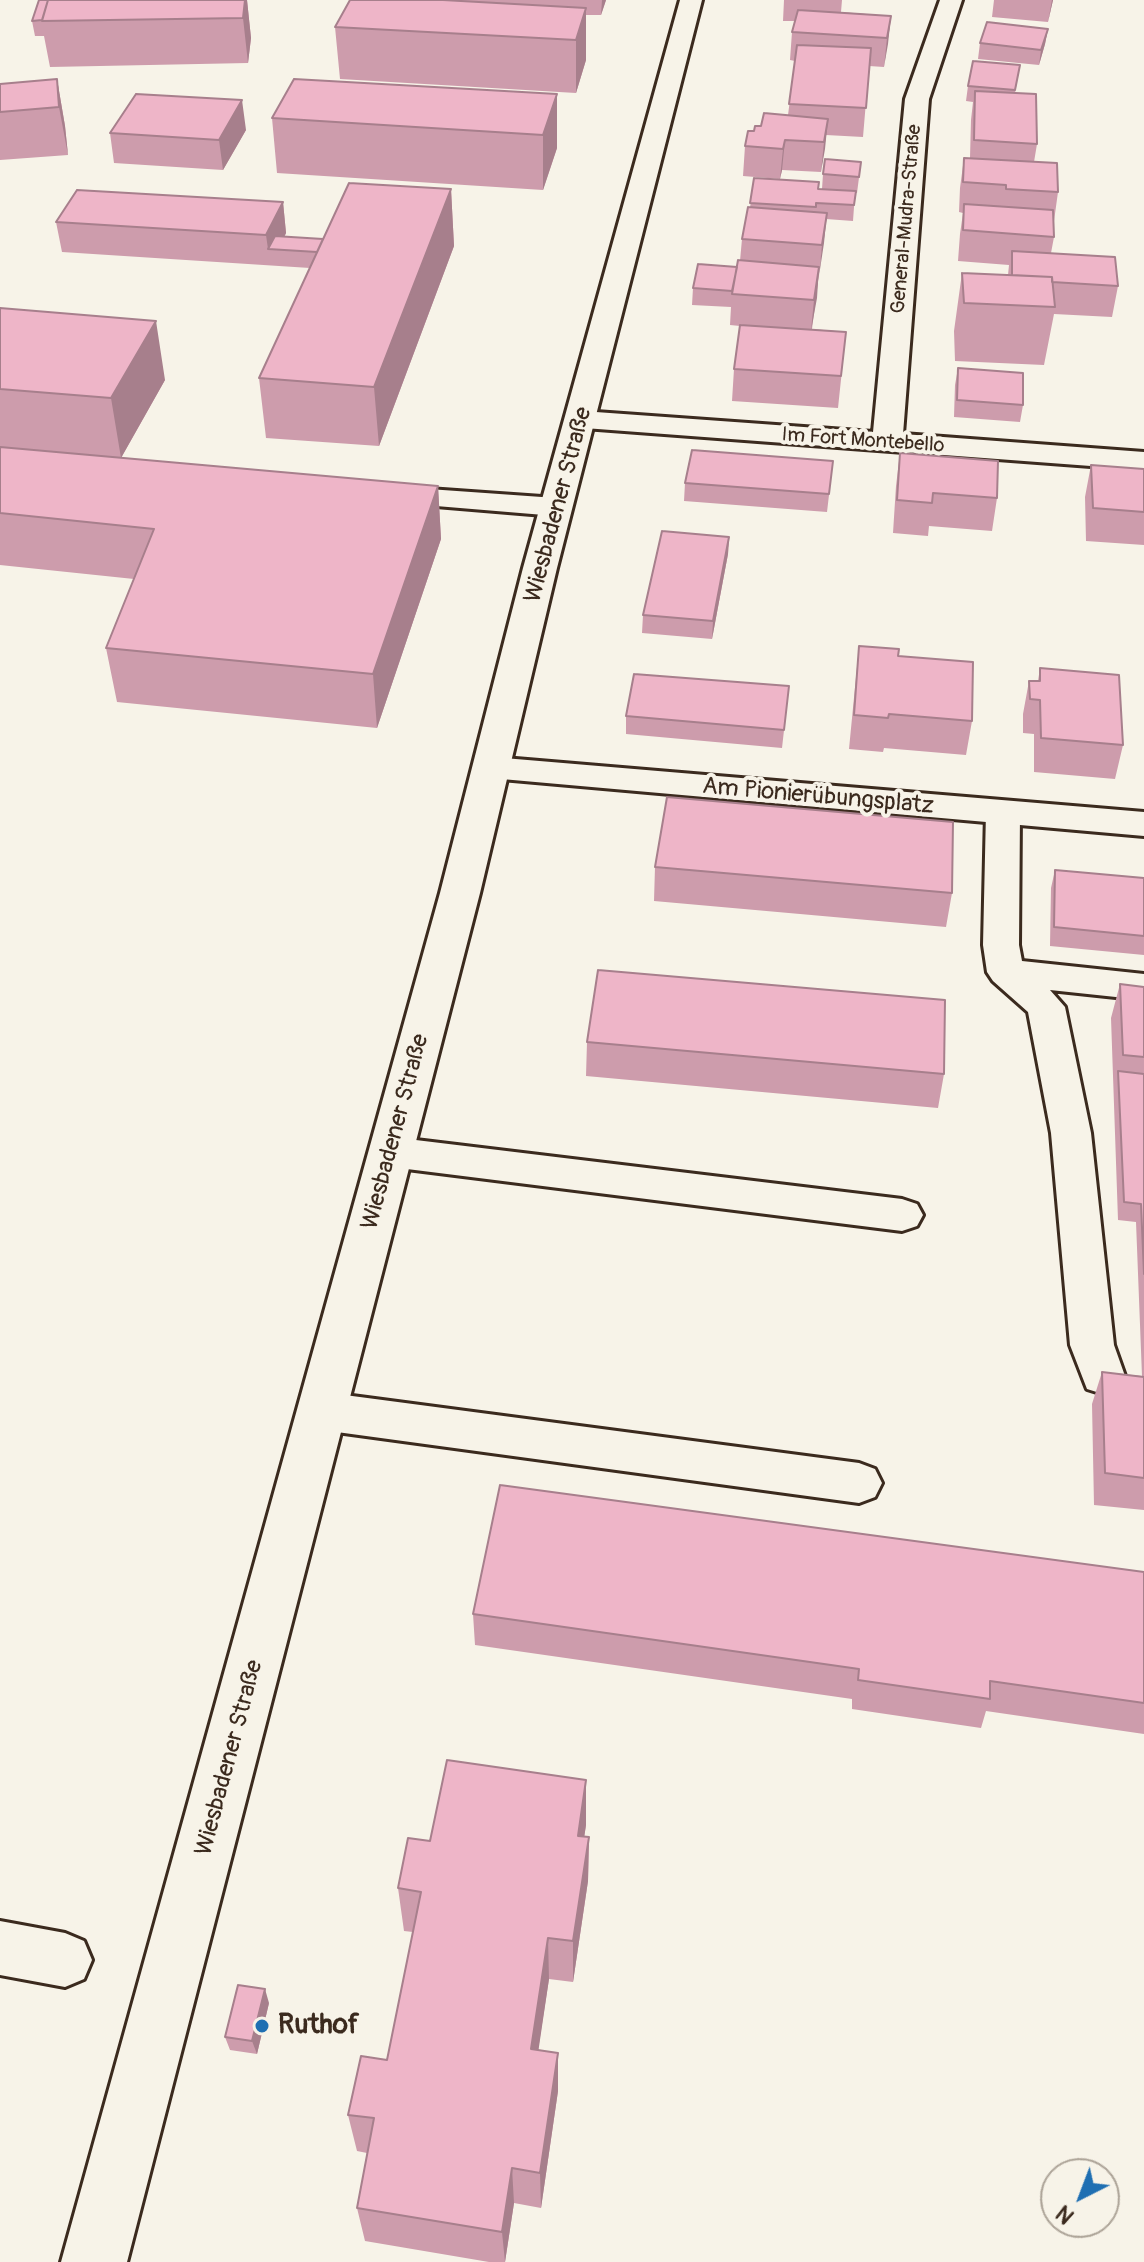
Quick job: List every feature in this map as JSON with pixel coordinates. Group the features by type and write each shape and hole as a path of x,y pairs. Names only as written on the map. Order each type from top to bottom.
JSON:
{"main road":[{"name":"Wiesbadener Straße","path":"94,2262 391,1152 492,769 556,507 582,420 691,0"},
{"name":"General-Mudra-Straße","path":"887,443 917,99 951,0"},
{"name":"Im Fort Montebello","path":"582,420 1144,461"},
{"name":"Am Pionierübungsplatz","path":"492,769 1144,824"}],"lane":[{"path":"351,492 556,507"},
{"path":"1003,812 1001,945 1006,972 1046,1007 1071,1133 1092,1345 1103,1376"},
{"path":"1006,972 1144,987"},
{"path":"391,1152 902,1215"},
{"path":"322,1411 859,1483"},
{"path":"0,1948 65,1960"}],"building":[{"path":"39,0 48,0 42,20 32,21"},
{"path":"48,0 245,0 243,18 42,21"},
{"path":"350,0 443,0 586,8 576,40 335,27"},
{"path":"798,10 891,16 887,38 792,32"},
{"path":"987,22 1048,29 1041,50 980,43"},
{"path":"797,45 871,48 866,108 789,104"},
{"path":"973,61 1020,65 1015,90 968,86"},
{"path":"57,79 59,107 0,112 0,84"},
{"path":"294,79 557,94 543,135 272,118"},
{"path":"975,91 1036,94 1037,144 974,140"},
{"path":"136,94 242,100 219,140 110,133"},
{"path":"764,113 828,119 824,142 785,140 783,149 745,146 748,131 761,126"},
{"path":"964,158 1057,163 1058,192 1006,189 1006,185 963,182"},
{"path":"825,159 861,162 859,177 823,174"},
{"path":"754,178 819,182 818,189 856,191 854,205 816,203 816,207 750,203"},
{"path":"349,183 451,189 374,387 259,378"},
{"path":"77,190 283,202 266,235 56,222"},
{"path":"964,204 1053,210 1054,237 963,230"},
{"path":"748,207 827,213 822,245 742,239"},
{"path":"275,236 323,239 317,252 268,249"},
{"path":"1012,251 1115,257 1118,286 1052,282 1052,277 1012,275"},
{"path":"738,260 819,267 814,300 732,294"},
{"path":"698,264 737,267 732,291 693,288"},
{"path":"962,273 1052,277 1055,307 964,303"},
{"path":"0,308 156,321 111,398 0,389"},
{"path":"740,325 846,332 841,376 734,369"},
{"path":"958,368 1023,373 1023,405 957,400"},
{"path":"0,447 438,486 373,674 106,648 154,529 0,513"},
{"path":"692,450 833,461 829,494 685,483"},
{"path":"900,453 998,461 997,498 933,493 932,503 897,500"},
{"path":"1091,465 1144,469 1144,512 1093,508"},
{"path":"662,531 729,537 713,621 643,615"},
{"path":"859,646 899,649 898,656 973,662 972,721 889,714 888,718 854,715"},
{"path":"1040,668 1119,675 1123,745 1041,738 1040,700 1030,699 1029,681 1040,681"},
{"path":"634,674 789,686 784,730 626,716"},
{"path":"667,797 953,822 952,893 655,867"},
{"path":"1055,870 1144,878 1144,936 1054,927"},
{"path":"598,970 945,1000 944,1074 587,1042"},
{"path":"1120,984 1144,987 1144,1057 1123,1055"},
{"path":"1118,1071 1144,1074 1144,1274 1141,1204 1124,1202"},
{"path":"1102,1372 1144,1377 1144,1478 1105,1473"},
{"path":"500,1485 1144,1572 1144,1703 990,1681 990,1699 858,1680 859,1669 473,1614"},
{"path":"447,1760 586,1780 578,1836 589,1837 573,1941 548,1938 531,2049 558,2053 540,2173 512,2168 502,2232 357,2208 374,2118 348,2115 361,2056 387,2060 421,1892 398,1888 408,1838 430,1841"},
{"path":"238,1985 265,1989 252,2041 225,2037"}],"place":[{"name":"Ruthof","path":"262,2026"}]}
